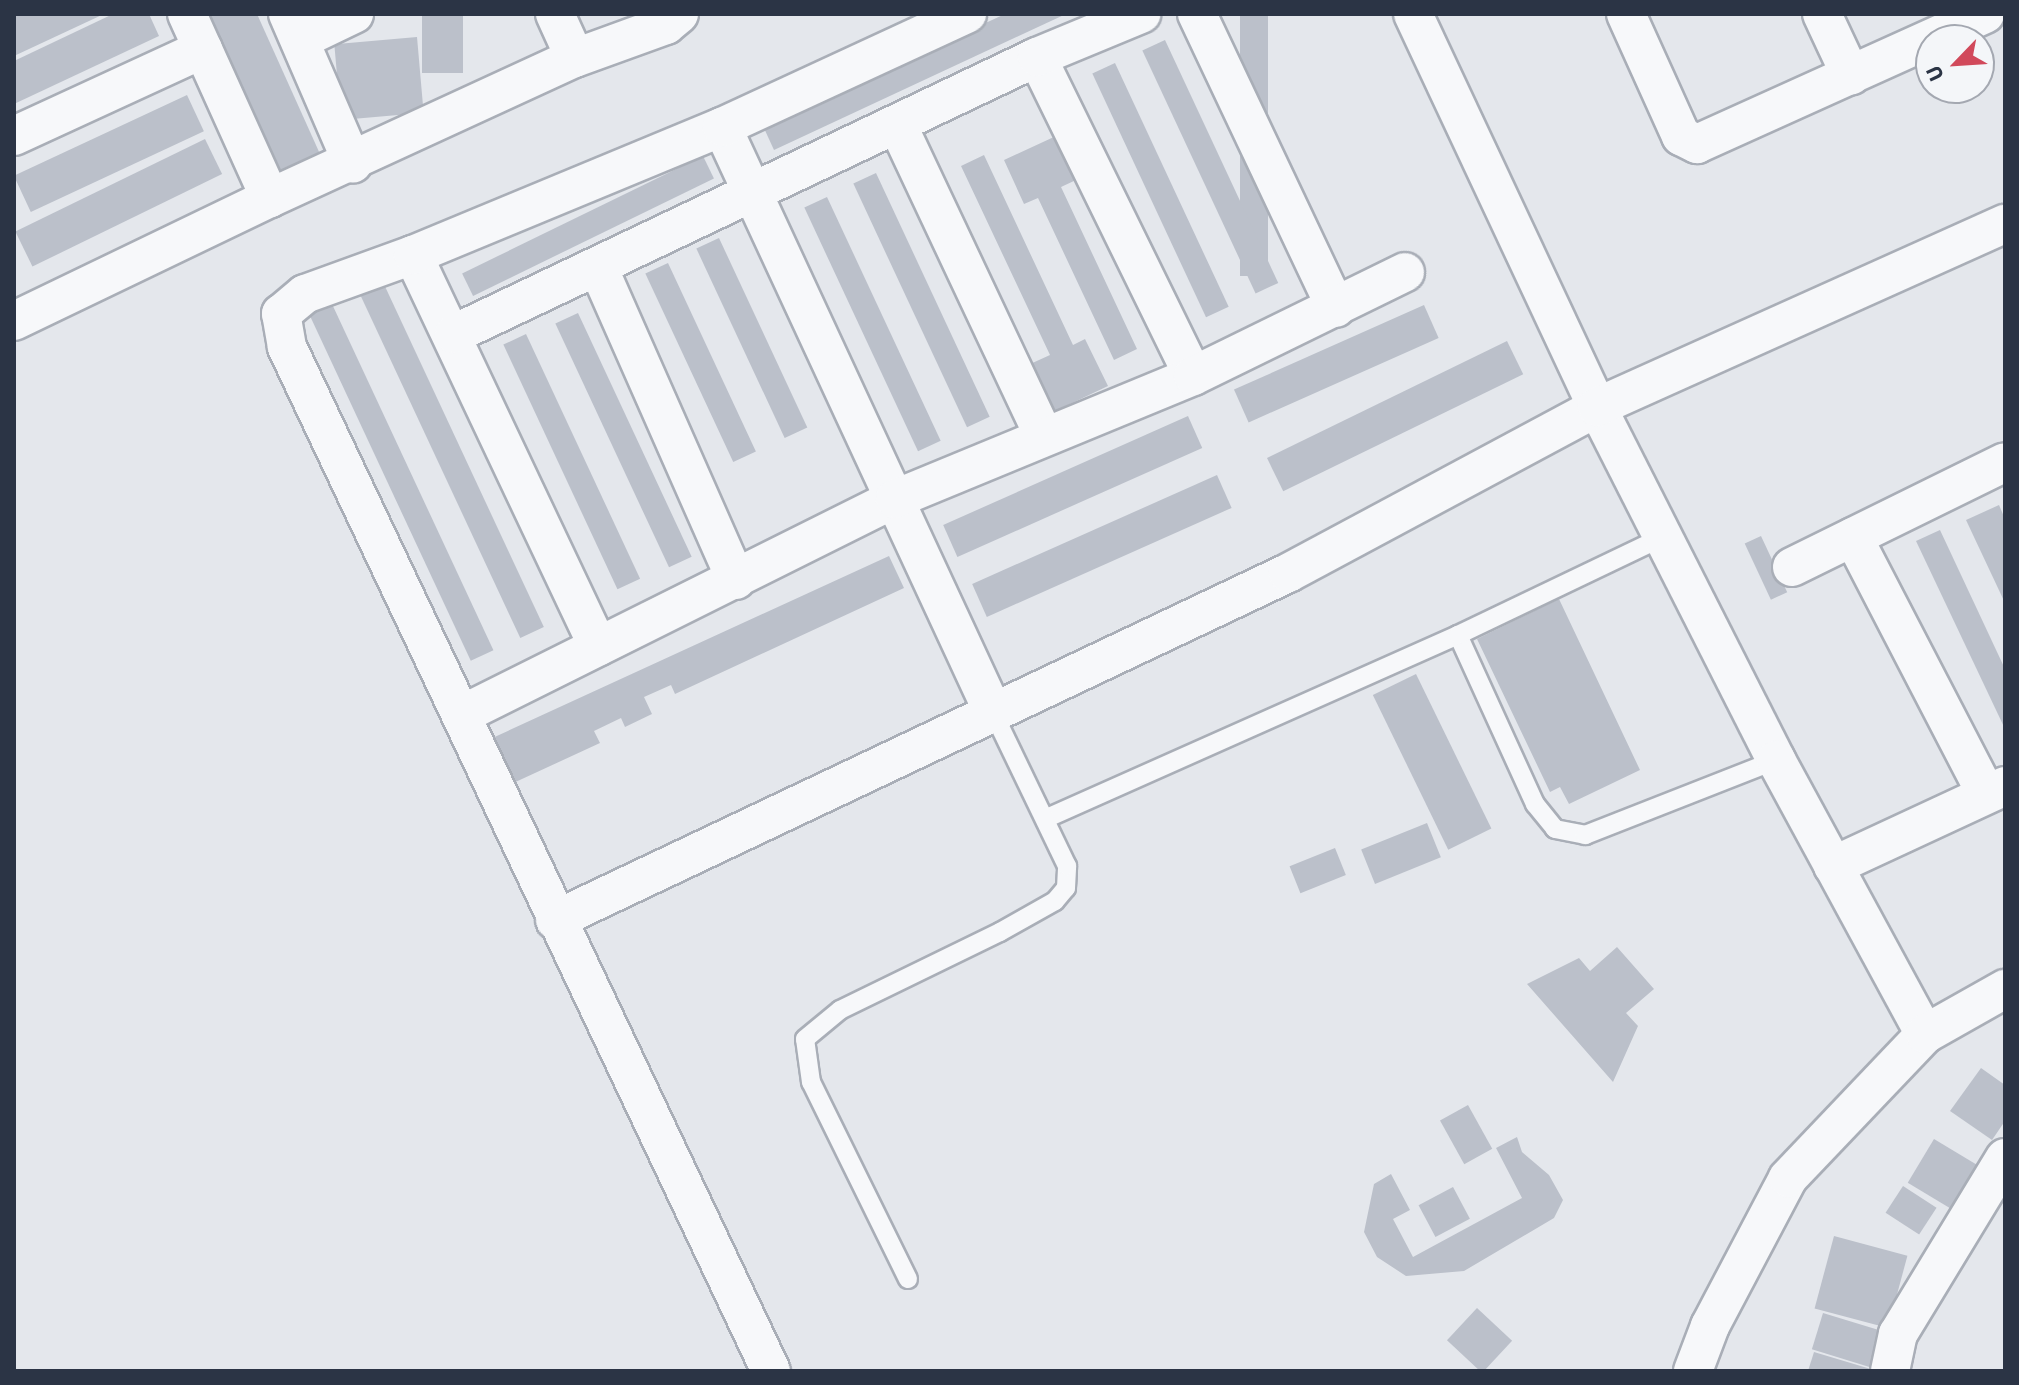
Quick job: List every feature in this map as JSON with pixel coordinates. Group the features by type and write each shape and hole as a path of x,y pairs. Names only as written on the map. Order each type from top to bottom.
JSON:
{"street":[{"path":"187,14 270,198"},
{"path":"353,164 294,27 354,14"},
{"path":"555,14 575,58"},
{"path":"14,321 270,198 353,164 575,58 666,25 679,14"},
{"path":"771,1371 555,920 280,328 281,314 305,294 413,255 722,127 967,14"},
{"path":"454,334 749,193 898,126 1037,57 1141,14"},
{"path":"1197,14 1336,308"},
{"path":"1413,14 1597,407 1776,760 1925,1034"},
{"path":"1626,14 1681,136 1697,144 1985,14"},
{"path":"1822,14 1851,76"},
{"path":"14,136 203,49"},
{"path":"1037,57 1193,376"},
{"path":"898,126 1044,436"},
{"path":"722,127 749,193 994,714"},
{"path":"555,920 1288,573 1597,407 2005,224"},
{"path":"413,255 454,334 598,647"},
{"path":"598,267 736,580"},
{"path":"461,715 895,499 1193,376 1405,272"},
{"path":"1792,567 2005,462"},
{"path":"1833,866 1996,790 1853,537"},
{"path":"1693,1371 1710,1326 1788,1178 1925,1034 2005,989"},
{"path":"1890,1371 1898,1334 2005,1158"}],"lane":[{"path":"1047,818 1458,635 1663,537"},
{"path":"1458,635 1535,804 1555,829 1585,835 1776,760"},
{"path":"908,1279 811,1082 805,1039 840,1010 1055,901 1066,888 1067,866 1047,818 994,714"}],"building":[{"path":"14,14 104,14 14,56"},
{"path":"113,14 149,14 159,36 14,104 14,61"},
{"path":"197,14 257,14 320,154 271,175"},
{"path":"422,14 463,14 463,73 422,73"},
{"path":"1005,14 1066,14 774,150 763,126"},
{"path":"1240,14 1268,14 1268,276 1240,276"},
{"path":"417,37 424,113 341,120 334,44"},
{"path":"1165,40 1278,283 1256,293 1142,51"},
{"path":"1115,63 1229,307 1206,317 1092,74"},
{"path":"187,95 204,131 31,212 14,176"},
{"path":"1056,136 1076,180 1061,187 1137,349 1114,360 1038,198 1024,204 1004,160"},
{"path":"205,139 222,174 32,267 15,231"},
{"path":"984,155 1073,345 1085,339 1108,386 1051,413 1028,365 1050,355 961,166"},
{"path":"703,156 714,178 473,296 462,273"},
{"path":"876,173 990,417 967,427 853,184"},
{"path":"827,197 941,441 918,451 804,208"},
{"path":"719,238 807,427 785,438 696,249"},
{"path":"668,263 756,452 733,462 645,274"},
{"path":"382,280 544,627 520,638 358,291"},
{"path":"332,304 493,650 471,661 309,315"},
{"path":"1424,305 1439,338 1249,422 1234,390"},
{"path":"578,313 692,557 669,567 555,324"},
{"path":"526,334 640,579 617,589 503,345"},
{"path":"1507,341 1523,374 1283,491 1267,458"},
{"path":"1188,416 1202,448 957,557 943,525"},
{"path":"1217,475 1232,508 987,617 972,584"},
{"path":"1999,505 2005,519 2005,603 1966,520"},
{"path":"1940,530 2005,669 2005,729 1916,541"},
{"path":"1761,536 1787,592 1771,600 1745,544"},
{"path":"889,556 904,588 675,694 671,685 644,697 652,714 625,727 621,718 594,731 600,743 509,785 488,740"},
{"path":"1559,599 1640,770 1569,804 1560,787 1550,792 1477,639"},
{"path":"1416,674 1491,829 1448,850 1373,695"},
{"path":"1427,823 1441,857 1375,884 1361,850"},
{"path":"1335,848 1346,875 1300,893 1290,866"},
{"path":"1617,947 1654,989 1626,1013 1638,1026 1613,1082 1527,984 1579,958 1590,971"},
{"path":"1981,1068 2005,1085 2005,1121 1992,1140 1950,1111"},
{"path":"1468,1105 1492,1149 1464,1164 1440,1121"},
{"path":"1517,1137 1522,1152 1549,1175 1563,1200 1554,1218 1464,1271 1406,1276 1377,1257 1364,1232 1374,1184 1391,1174 1410,1210 1393,1219 1413,1257 1522,1198 1496,1148"},
{"path":"1934,1139 1990,1172 1963,1216 1908,1183"},
{"path":"1903,1186 1937,1208 1919,1235 1886,1213"},
{"path":"1453,1187 1470,1219 1435,1237 1419,1205"},
{"path":"1834,1236 1907,1256 1888,1328 1815,1308"},
{"path":"1477,1308 1512,1341 1484,1371 1480,1371 1447,1340"},
{"path":"1823,1313 1892,1334 1881,1370 1812,1349"},
{"path":"1814,1352 1874,1370 1874,1371 1808,1371"}]}
